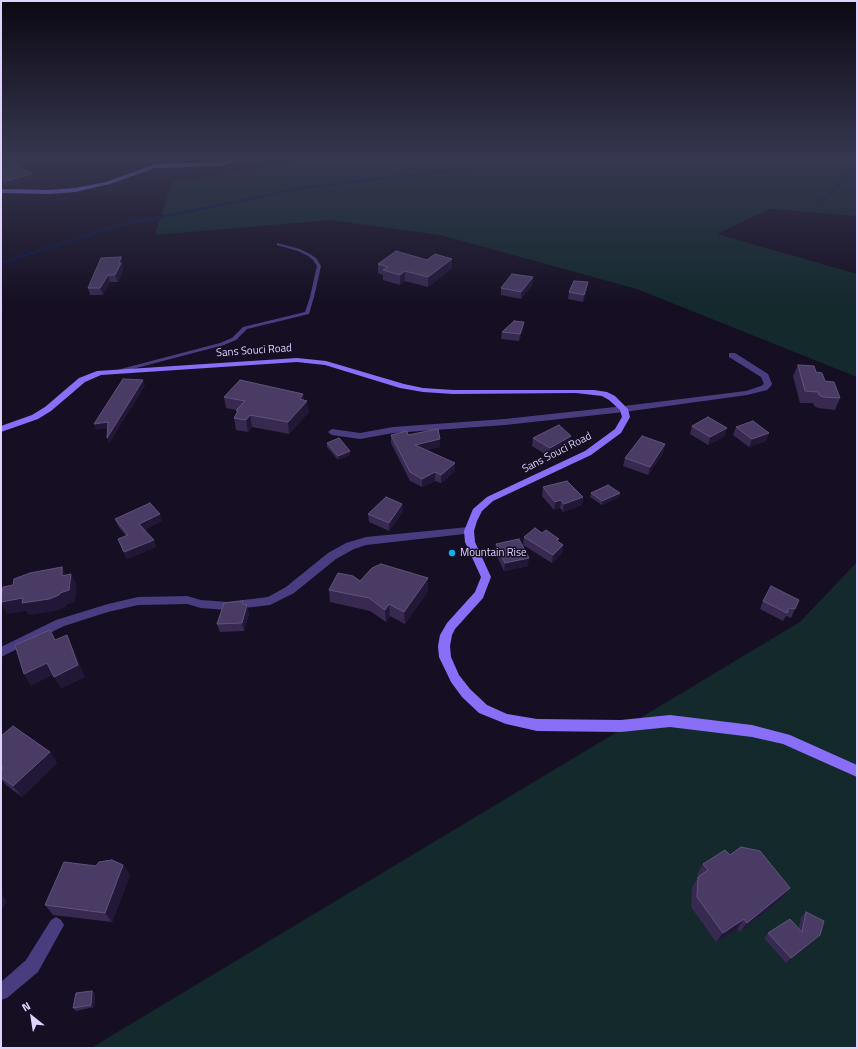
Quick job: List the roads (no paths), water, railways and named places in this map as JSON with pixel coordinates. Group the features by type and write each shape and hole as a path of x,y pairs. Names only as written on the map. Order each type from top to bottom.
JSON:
{"main road":[{"name":"Sans Souci Road","path":"1,429 35,417 48,409 87,377 100,373 297,360 326,363 404,386 423,390 453,392 594,392 612,398 624,409 626,418 623,424 618,431 607,440 581,456 490,499 478,509 468,531"},
{"path":"468,531 470,542 486,577 479,595 451,626 446,635 444,646 445,657 455,678 466,693 483,709 506,719 537,725 621,726 670,722 752,731 785,739 857,771"}],"street":[{"path":"332,432 360,436 394,430 498,422 624,409 748,393 764,388 768,384 765,376 732,355"},
{"path":"1,652 60,623 108,608 138,601 187,600 201,604 227,606 270,601 290,590 332,556 350,546 366,541 468,531"},
{"path":"1,992 32,966 56,925"}],"lane":[{"path":"117,372 222,344 234,339 245,328 307,313 319,266 315,259 309,255 299,250 278,244"}],"waterway":[{"path":"3,263 1,263 116,226 210,207"}],"place":[{"name":"Mountain Rise","path":"452,553"}]}
